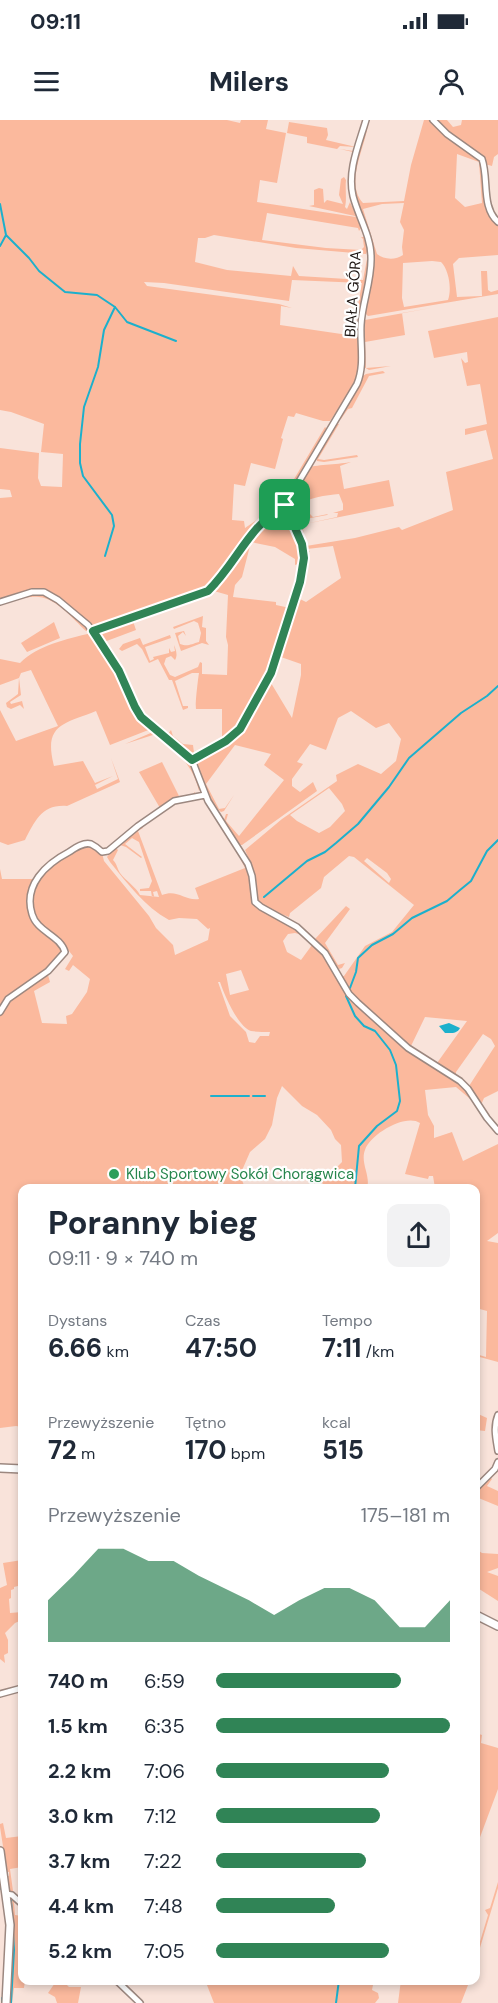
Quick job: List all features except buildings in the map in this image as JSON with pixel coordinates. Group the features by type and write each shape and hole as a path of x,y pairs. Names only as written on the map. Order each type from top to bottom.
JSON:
{"street":[{"name":"BIAŁA GÓRA","path":"285,505 357,384 361,372 362,318 371,256 353,197 351,181 355,157 366,120"},
{"path":"433,120 447,134 482,159 489,208 498,222"},
{"path":"93,631 208,591 259,524 285,505 302,544 304,558 300,582 271,673 240,729 226,741 192,760"},
{"path":"0,602 32,592 44,592 58,600 93,631 119,671 141,717 192,760 206,795 248,864 255,902 297,927 326,953 349,994 408,1048 460,1081 498,1131"},
{"path":"0,1012 8,999 48,971 65,952 61,943 39,926 32,915 31,900 34,885 44,868 84,844 92,845 102,852 108,851 138,826 174,801 206,795"},
{"path":"498,1415 495,1421 495,1437 498,1451"},
{"path":"480,1484 498,1462"},
{"path":"0,1468 18,1469"},
{"path":"480,1617 498,1626"},
{"path":"0,1694 18,1689"},
{"path":"0,1851 10,1941 6,2003"},
{"path":"6,1894 12,1895 18,1900"},
{"path":"121,1985 140,2003"}],"shaded area":[{"path":"0,120 227,120 240,123 241,120 268,120 266,129 286,133 277,183 260,180 257,202 356,217 309,206 314,205 314,190 319,188 323,189 324,203 327,200 343,204 339,195 341,179 344,177 346,180 345,207 347,209 350,202 355,213 348,186 353,152 352,200 361,228 359,231 358,228 267,213 262,240 361,250 364,247 361,237 365,237 368,250 366,254 296,248 214,235 198,238 195,262 227,270 291,276 293,266 299,276 363,280 367,259 361,310 357,311 362,283 292,280 289,301 144,282 147,286 279,304 292,308 281,306 280,325 355,336 356,324 359,325 360,364 357,381 330,421 296,413 294,417 288,416 275,469 251,463 245,486 234,484 232,520 244,521 245,528 277,506 285,509 297,535 301,549 301,563 295,565 295,559 275,547 251,542 242,577 235,585 233,597 276,602 276,605 290,608 257,696 237,727 222,740 222,709 196,709 199,673 192,673 175,681 183,706 188,706 183,710 172,680 169,680 158,659 149,663 137,644 122,651 119,649 123,644 140,638 143,645 170,635 171,638 145,647 150,661 154,659 153,657 169,653 169,648 171,652 175,651 174,645 177,654 175,660 171,656 166,658 164,664 170,675 175,677 198,667 200,662 202,663 202,674 227,675 228,595 207,589 94,628 44,590 0,600 0,498 12,497 10,490 0,489 0,448 39,453 38,478 41,486 62,487 63,454 41,452 44,424 0,410"},
{"path":"368,120 355,184 363,203 404,201 411,165 424,120 447,120 453,127 461,125 462,120 498,120 498,154 494,157 492,166 481,163 487,211 498,224 498,255 459,258 453,264 457,297 482,296 481,271 487,271 488,290 491,292 498,290 498,294 368,316 365,313 372,258 353,179","holes":["457,154 479,162 482,203 465,207 455,198","404,203 400,222 404,230 403,255 397,258 390,259 377,254 363,209 382,204","441,262 449,280 448,300 404,307 403,263"]},
{"path":"289,122 327,128 326,140 356,147 340,146 337,149 307,143 307,137 287,133"},
{"path":"402,313 405,335 365,342 366,368 391,366 369,370 364,367 362,340 365,320"},
{"path":"498,317 498,1091 484,1098 481,1105 469,1086 437,1063 467,1021 425,1017 411,1046 364,1005 378,1023 459,1083 475,1103 456,1087 425,1090 428,1115 434,1126 434,1138 452,1132 463,1161 498,1144 498,1233 487,1241 498,1243 498,1362 480,1357 480,1355 486,1357 487,1311 480,1309 480,1184 434,1184 433,1176 429,1176 428,1179 405,1174 420,1123 406,1121 389,1127 368,1144 364,1155 368,1184 323,1184 319,1172 336,1168 342,1162 341,1145 317,1115 302,1106 282,1086 277,1098 272,1125 265,1139 250,1152 240,1175 243,1184 18,1184 18,1426 0,1428 0,1015 12,998 48,975 50,982 34,991 42,1023 67,1024 66,1016 72,1014 87,992 90,979 73,965 69,971 65,969 73,956 61,941 44,928 35,914 33,901 36,884 46,868 80,848 91,847 102,853 104,861 149,916 156,928 173,945 175,955 208,940 210,928 208,929 197,919 169,920 144,901 123,878 107,857 115,847 118,850 113,860 120,873 140,895 152,896 151,891 140,891 140,889 149,888 152,881 139,842 132,838 125,844 141,858 120,845 120,842 141,826 143,828 138,831 162,895 172,893 199,899 195,888 245,868 235,848 238,849 249,872 253,902 257,907 302,935 288,934 283,941 287,952 301,960 312,945 303,936 312,944 320,953 338,976 344,976 365,946 392,932 414,905 354,857 349,856 324,877 321,888 290,913 289,917 268,909 257,901 251,864 245,850 282,819 337,781 336,775 358,764 381,774 396,761 401,739 389,723 376,728 351,711 338,718 326,750 310,744 297,762 303,764 292,779 292,786 300,792 313,782 317,791 242,845 224,820 228,814 226,821 239,836 284,780 264,765 271,754 235,745 206,784 219,809 225,808 234,795 224,811 221,812 211,803 196,764 209,751 233,738 244,727 255,710 276,663 278,664 271,683 292,718 301,675 301,664 278,656 292,621 306,561 300,599 306,602 341,578 333,546 307,549 310,552 308,552 305,549 300,529 303,529 306,546 355,538 399,527 402,530 453,510 446,472 493,459 486,430 465,435 465,429 487,424 480,384 467,386 461,358 465,363 468,362 467,352 434,358 428,331","holes":["329,788 345,811 330,827 319,833 290,815","367,858 387,873 391,879 389,883 364,861","157,891 159,897 153,896 153,892","241,970 249,990 230,995 226,974","218,982 241,1023 251,1031 270,1032 269,1036 260,1036 255,1043 249,1042 246,1032 230,1016","483,1034 491,1039 495,1046 469,1086 456,1075"]},
{"path":"383,371 385,373 369,376 352,408 348,409 341,419 339,418 363,376"},
{"path":"336,423 339,424 318,459 357,455 358,457 317,461 316,456"},
{"path":"325,427 327,429 286,501 281,501"},
{"path":"351,462 340,466 344,489 389,480 394,506 305,524 337,517 338,513 333,513 343,510 339,494 329,495 302,503 298,505 297,510 301,514 310,514 313,517 327,515 295,521 293,499 310,467"},
{"path":"37,593 50,597 89,630 86,631 52,601 39,597 19,599"},
{"path":"203,616 202,627 206,628 206,641 209,645 202,643 181,651 175,633 184,631 186,636 183,632 178,636 180,644 199,642 201,633 198,623 194,621 174,629 173,627"},
{"path":"132,618 136,630 104,642 117,663 98,633"},
{"path":"54,622 60,638 27,652 21,643"},
{"path":"91,633 117,671 136,715 151,729 110,745 96,711 59,728 51,742 54,766 83,761 95,783 113,776 95,785 97,789 118,779 111,758 120,782 67,806 58,806 45,811 36,820 25,840 8,845 0,842 0,710 16,741 58,726 31,670 21,673 19,678 0,685 0,659 20,663 44,647"},
{"path":"19,678 21,695 10,702 11,704 22,701 24,709 20,705 11,709 6,703 18,694"},
{"path":"171,730 173,736 183,744 193,745 194,753 217,740 217,742 191,756 167,735"},
{"path":"157,732 189,761 200,786 199,791 189,767 159,735 125,744"},
{"path":"162,762 179,796 191,795 195,792 195,795 160,808 139,772"},
{"path":"0,869 2,879 35,879 31,914 58,943 62,951 51,967 0,1009"},
{"path":"346,906 350,909 325,943 338,965 345,963 339,969 315,939"},
{"path":"480,1415 487,1418 485,1431 480,1430"},
{"path":"491,1478 487,1486 498,1491 498,1506 480,1499 480,1488"},
{"path":"480,1552 498,1554 498,1568 487,1572 498,1576 498,1601 480,1590"},
{"path":"18,1561 18,1586 11,1590 9,1599 10,1613 18,1612 18,1622 5,1633 8,1640 8,1653 4,1655 5,1663 0,1659 0,1588 7,1585 3,1563"},
{"path":"480,1734 482,1735 481,1743 498,1748 498,1789 480,1837"},
{"path":"3,1823 6,1838 18,1836 18,1868 10,1869 13,1891 10,1892 9,1872 7,1872 0,1824"},
{"path":"498,1882 480,1948 488,1915 485,1910 490,1908"},
{"path":"11,1900 18,1904 14,1902 15,1915 18,1915 18,1985 24,1985 24,1988 14,1988 12,2003 10,2002 13,1949"},
{"path":"54,1985 81,1987 78,2003 57,2003 55,1997 48,1993"},
{"path":"207,1985 373,1985 372,1990 378,1993 379,1998 375,2003 214,2003"},
{"path":"400,1985 468,1985 461,2003 398,2003"}],"water":[{"path":"449,1023 460,1028 459,1030 445,1033 439,1026"}],"waterway":[{"path":"0,204 6,235 0,246"},
{"path":"6,235 39,271 65,292 97,295 115,307 127,322 176,341"},
{"path":"105,556 114,526 112,515 83,476 80,444 84,407 98,367 104,330 115,307"},
{"path":"264,897 307,861 325,852 358,824 389,787 409,758 461,713 498,686"},
{"path":"350,988 358,958 372,945 393,934 412,918 447,901 471,881 487,851 498,840"},
{"path":"346,996 355,1016 364,1026 375,1031 390,1050 396,1065 400,1101 397,1111 377,1126 359,1146 355,1184"},
{"path":"211,1096 249,1096"},
{"path":"253,1096 265,1096"},
{"path":"0,1878 1,1889"},
{"path":"11,1900 14,1950 11,2003"},
{"path":"6,1929 6,1938"},
{"path":"3,1993 4,1979"},
{"path":"336,2003 338,1985"},
{"path":"2,1998 2,2003"}],"place":[{"name":"Klub Sportowy Sokół Chorągwica","path":"114,1174"}],"route":[{"path":"285,505 302,544 304,558 300,582 271,673 240,729 226,741 192,760 141,717 119,671 93,631 208,591 259,524 285,505"}]}
